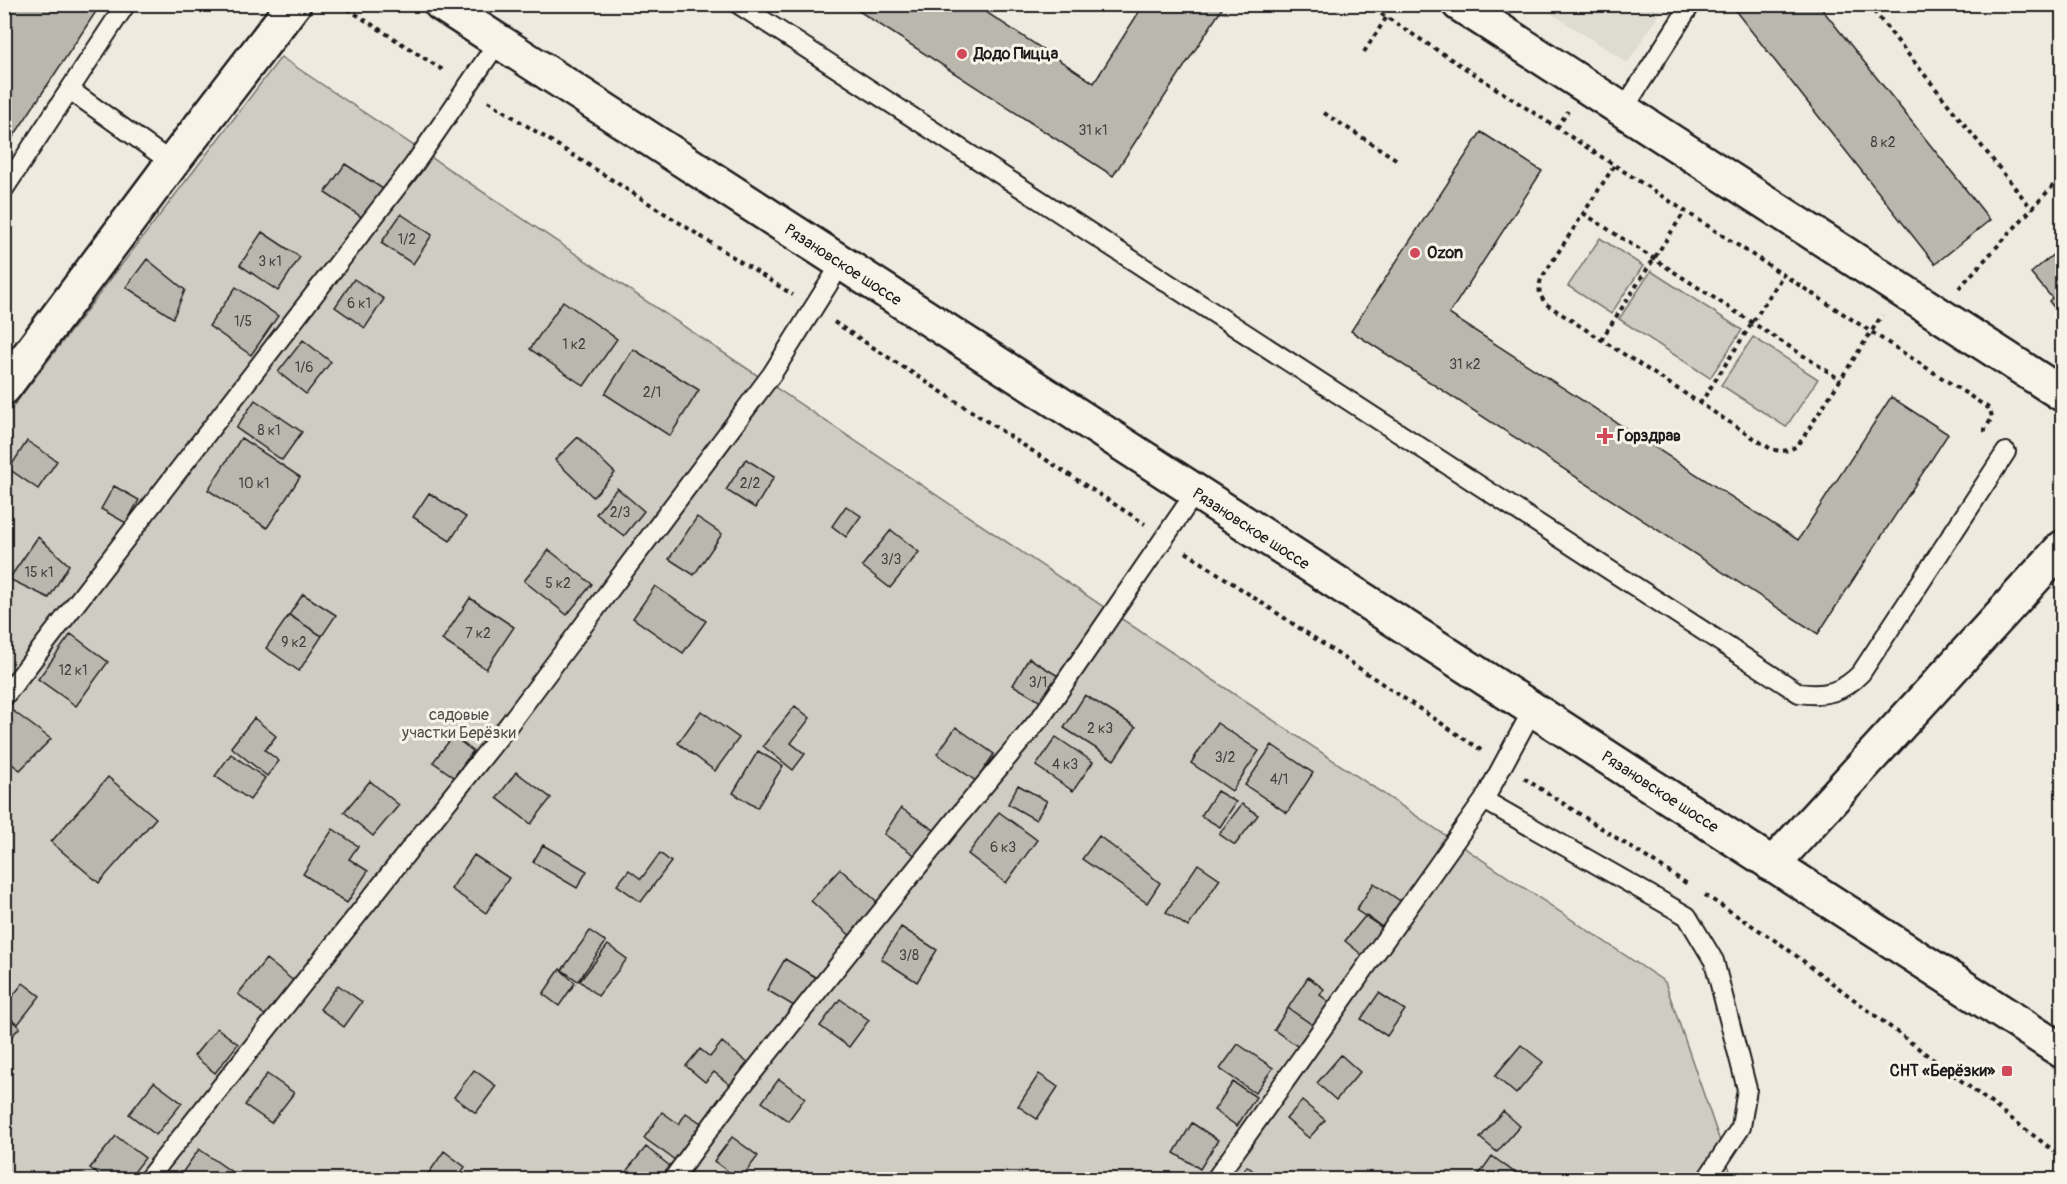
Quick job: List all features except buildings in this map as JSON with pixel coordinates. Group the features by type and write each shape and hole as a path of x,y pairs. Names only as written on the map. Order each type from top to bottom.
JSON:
{"main road":[{"path":"4,388 294,4"},
{"name":"Рязановское шоссе","path":"441,4 2062,1052"},
{"path":"1459,4 2062,394"},
{"path":"1772,865 2062,548"}],"lane":[{"path":"4,189 126,4"},
{"path":"738,4 1799,693 1829,694 1841,690 1861,673 2006,452"},
{"path":"1623,110 1691,4"},
{"path":"4,697 413,166 498,42"},
{"path":"70,90 172,163"},
{"path":"147,1179 510,723 772,374 841,264"},
{"path":"672,1179 730,1101 956,819 1042,716 1195,493"},
{"path":"1215,1179 1484,800 1532,711"},
{"path":"1484,800 1687,916 1714,961 1747,1089 1741,1127 1706,1179"}],"path":[{"path":"340,4 449,75"},
{"path":"1366,4 1990,409 1992,415"},
{"path":"1868,4 2032,209"},
{"path":"1364,52 1386,18"},
{"path":"486,100 813,308 1165,538 1492,757"},
{"path":"1324,113 1399,161"},
{"path":"1614,165 1541,279 1538,289 1540,297 1546,304 1771,449 1783,452 1799,444 1886,310"},
{"path":"1936,313 2062,176"},
{"path":"1602,340 1685,211"},
{"path":"1583,213 1841,380"},
{"path":"1700,404 1783,275"},
{"path":"1523,778 1692,887"},
{"path":"1702,893 1782,945 2062,1157"}],"shaded area":[{"path":"1538,5 1665,5 1628,63"}],"green space":[{"name":"садовые участки Берёзки","path":"281,57 1665,982 1733,1179 5,1179 4,418"},
{"path":"1600,238 1643,266 1611,314 1568,286"},
{"path":"1651,271 1742,330 1710,378 1619,319"},
{"path":"1753,337 1818,379 1786,427 1721,385"}],"place":[{"name":"Додо Пицца","path":"962,54"},
{"name":"Ozon","path":"1415,253"},
{"name":"Горздрав","path":"1605,436"},
{"name":"СНТ «Берёзки»","path":"2007,1071"}]}
